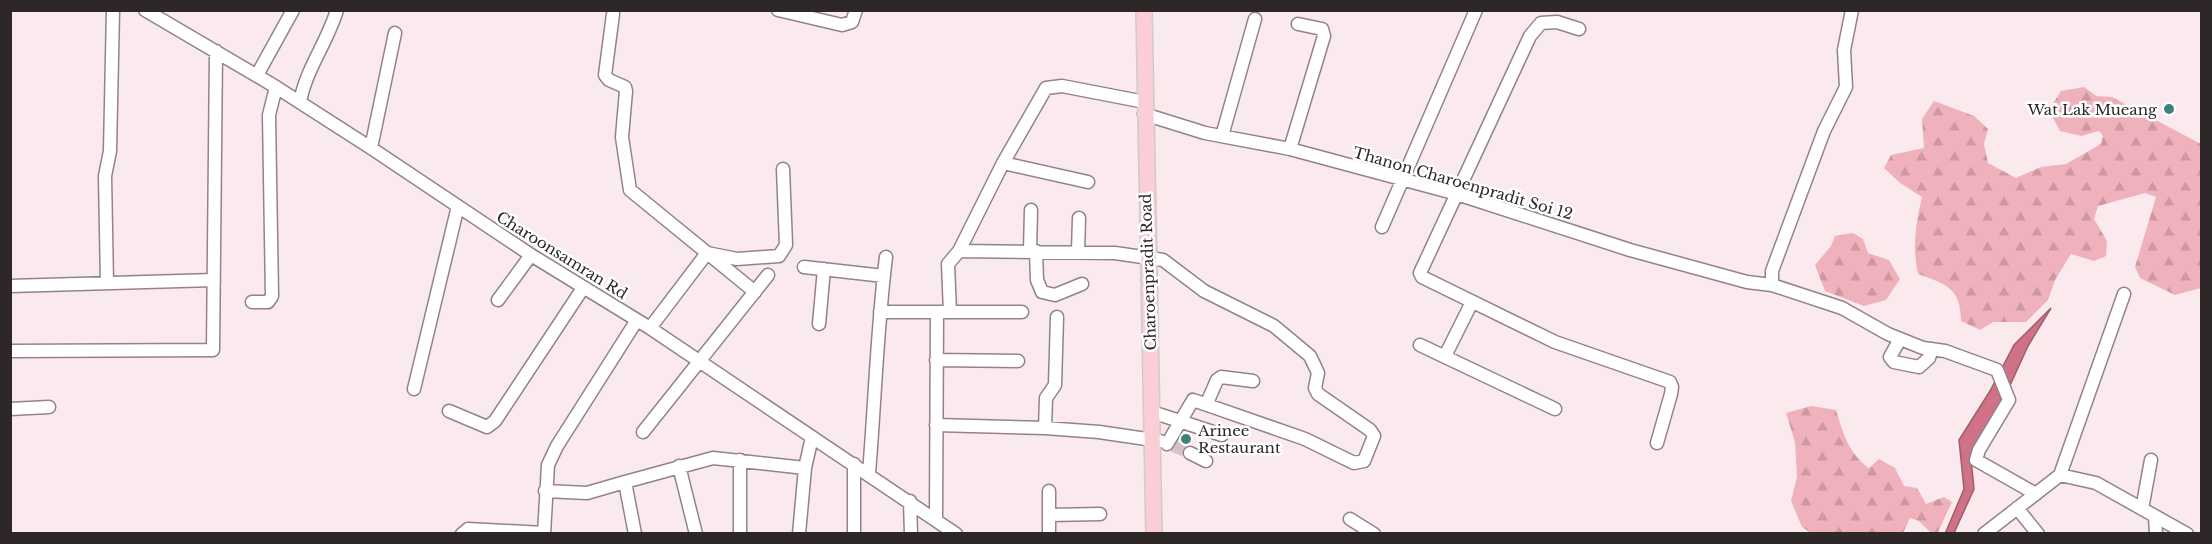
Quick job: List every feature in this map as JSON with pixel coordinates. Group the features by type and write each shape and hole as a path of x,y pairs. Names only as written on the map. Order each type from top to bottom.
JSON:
{"main road":[{"name":"Charoenpradit Road","path":"1144,10 1154,534"}],"street":[{"path":"107,283 105,176 110,151 113,10"},
{"name":"Charoonsamran Rd","path":"145,10 300,102 531,255 650,328 869,473 956,534"},
{"path":"257,75 293,10"},
{"path":"300,102 304,81 332,27 337,10"},
{"path":"778,10 842,25 852,22 856,10"},
{"path":"1382,227 1476,10"},
{"path":"1772,285 1772,271 1824,131 1845,87 1844,50 1852,10"},
{"path":"613,14 605,75 609,80 625,87 626,91 622,137 630,190 755,292"},
{"path":"1222,136 1255,18"},
{"path":"1579,29 1548,21 1536,26 1420,273 1422,277 1555,342 1670,382 1671,394 1657,443"},
{"path":"1290,149 1324,36 1322,29 1298,24"},
{"path":"371,148 395,33"},
{"path":"10,351 213,350 216,51"},
{"name":"Thanon Charoenpradit Soi 12","path":"1003,163 1046,88 1062,86 1145,108 1222,136 1290,149 1457,194 1630,250 1747,282 1772,285 1842,308 1900,339 1997,370 2008,393 2007,406 1979,450 1976,460 2036,494"},
{"path":"252,302 268,302 272,296 269,115 276,87"},
{"path":"950,312 948,264 959,251 1003,163 1088,182"},
{"path":"707,253 737,259 779,256 786,245 783,169"},
{"path":"414,389 458,206"},
{"path":"1031,210 1033,251 1037,280 1042,292 1055,295 1082,284"},
{"path":"1078,252 1079,218"},
{"path":"936,425 1045,428 1152,438 1170,445 1179,421 1193,400 1305,439 1354,463 1364,461 1373,442 1370,430 1318,394 1315,388 1318,373 1310,356 1274,326 1204,291 1169,263 1148,257 1078,252 959,251"},
{"path":"650,328 707,253"},
{"path":"498,300 531,255"},
{"path":"869,473 886,257"},
{"path":"804,267 884,276"},
{"path":"819,324 824,269"},
{"path":"643,432 768,275"},
{"path":"10,286 214,280"},
{"path":"449,411 487,427 495,421 583,288"},
{"path":"1984,534 2060,475 2124,294"},
{"path":"1444,356 1472,302"},
{"path":"880,312 1022,312"},
{"path":"936,519 937,312"},
{"path":"1045,428 1046,398 1055,385 1057,317"},
{"path":"462,534 468,529 544,533 548,465 557,446 637,321"},
{"path":"1900,339 1890,357 1903,365 1919,367 1929,358 1932,349"},
{"path":"1419,345 1555,409"},
{"path":"936,360 1018,361"},
{"path":"1207,403 1216,380 1221,376 1253,381"},
{"path":"10,409 50,407"},
{"path":"1152,412 1222,435"},
{"path":"799,534 805,468 813,437"},
{"path":"1190,453 1206,460"},
{"path":"545,491 587,493 713,458 805,468"},
{"path":"740,460 740,534"},
{"path":"2142,509 2151,460"},
{"path":"854,464 854,534"},
{"path":"679,466 696,534"},
{"path":"2060,475 2096,483 2187,534"},
{"path":"625,482 635,534"},
{"path":"1048,491 1049,534"},
{"path":"910,501 910,534"},
{"path":"2017,508 2038,534"},
{"path":"1048,515 1100,514"},
{"path":"2156,517 2156,534"},
{"path":"1350,519 1374,534"}],"green space":[{"path":"2084,87 2096,96 2112,97 2201,144 2201,288 2175,295 2140,278 2135,267 2156,197 2145,193 2098,206 2094,219 2107,241 2106,256 2094,261 2071,254 2055,280 2048,300 2026,322 1993,322 1980,330 1961,321 1955,294 1937,281 1918,274 1915,254 1922,197 1900,183 1884,168 1891,155 1924,148 1922,119 1934,101 1974,116 1988,129 1984,144 1988,163 2016,178 2041,167 2066,164 2101,144 2103,136 2099,131 2081,136 2060,131 2049,110 2061,91"},
{"path":"1853,233 1863,239 1868,253 1889,260 1900,279 1886,300 1864,306 1825,291 1815,265 1831,246 1835,236"},
{"path":"1811,406 1836,410 1851,449 1869,468 1879,459 1895,468 1904,486 1917,488 1926,504 1944,497 1952,502 1938,532 1931,533 1919,521 1910,518 1903,533 1811,533 1802,527 1791,501 1797,477 1795,442 1786,413"}],"shaded area":[{"path":"2051,308 2028,346 2001,405 1979,437 1971,459 1974,489 1954,533 1945,534 1964,489 1959,440 1990,391 2014,345"}],"tunnel":[{"path":"1173,446 1190,453"}],"place":[{"name":"Wat Lak Mueang","path":"2169,109"},
{"name":"Arinee Restaurant","path":"1186,439"}]}
